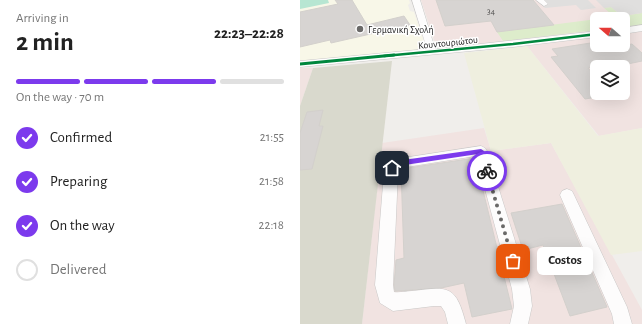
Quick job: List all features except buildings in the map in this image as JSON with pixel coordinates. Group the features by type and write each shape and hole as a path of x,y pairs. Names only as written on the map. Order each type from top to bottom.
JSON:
{"street":[{"path":"416,0 432,52"},
{"path":"630,30 642,28"},
{"name":"Κουντουριώτου","path":"300,64 432,52 590,35"},
{"path":"457,324 453,308 446,298 434,297 393,302 386,297 384,285 391,172 396,164 481,151 521,289 524,306 519,324"},
{"path":"567,195 621,313 622,324"}],"shaded area":[{"name":"Γερμανική Σχολή","path":"300,0 409,0 410,3 408,5 410,11 414,12 425,45 421,49 414,51 300,61"},
{"path":"421,0 642,0 642,25 630,26 630,12 590,12 590,31 442,48 436,46"},
{"path":"538,0 588,0 596,8 581,10 576,5 545,8"},
{"path":"596,0 642,0 642,13 630,15 630,12 617,12 611,7 604,8"},
{"path":"642,31 642,128 599,136 527,46 590,38 590,52 630,52 630,33"},
{"path":"392,61 362,324 300,324 300,106 313,68"},
{"path":"300,68 313,68 300,106"},
{"path":"484,128 491,151 551,143 642,310 642,324 362,324 382,143"}],"green space":[{"path":"300,0 328,0 329,3 300,9"},
{"path":"611,7 617,12 609,12 604,8"},
{"path":"642,13 642,25 631,26 630,15"},
{"path":"590,20 590,31 503,41 497,32"},
{"path":"527,46 598,136 642,128 642,251 611,255 551,143 491,151 464,53"}],"cycle path":[{"path":"300,64 513,44 590,35"}],"way so far":[{"path":"487,171 513,261"}],"place":[{"name":"Γερμανική Σχολή","path":"360,29"},
{"name":"Costos","path":"513,261"}],"route":[{"path":"392,168 396,164 481,151 487,171"}]}
